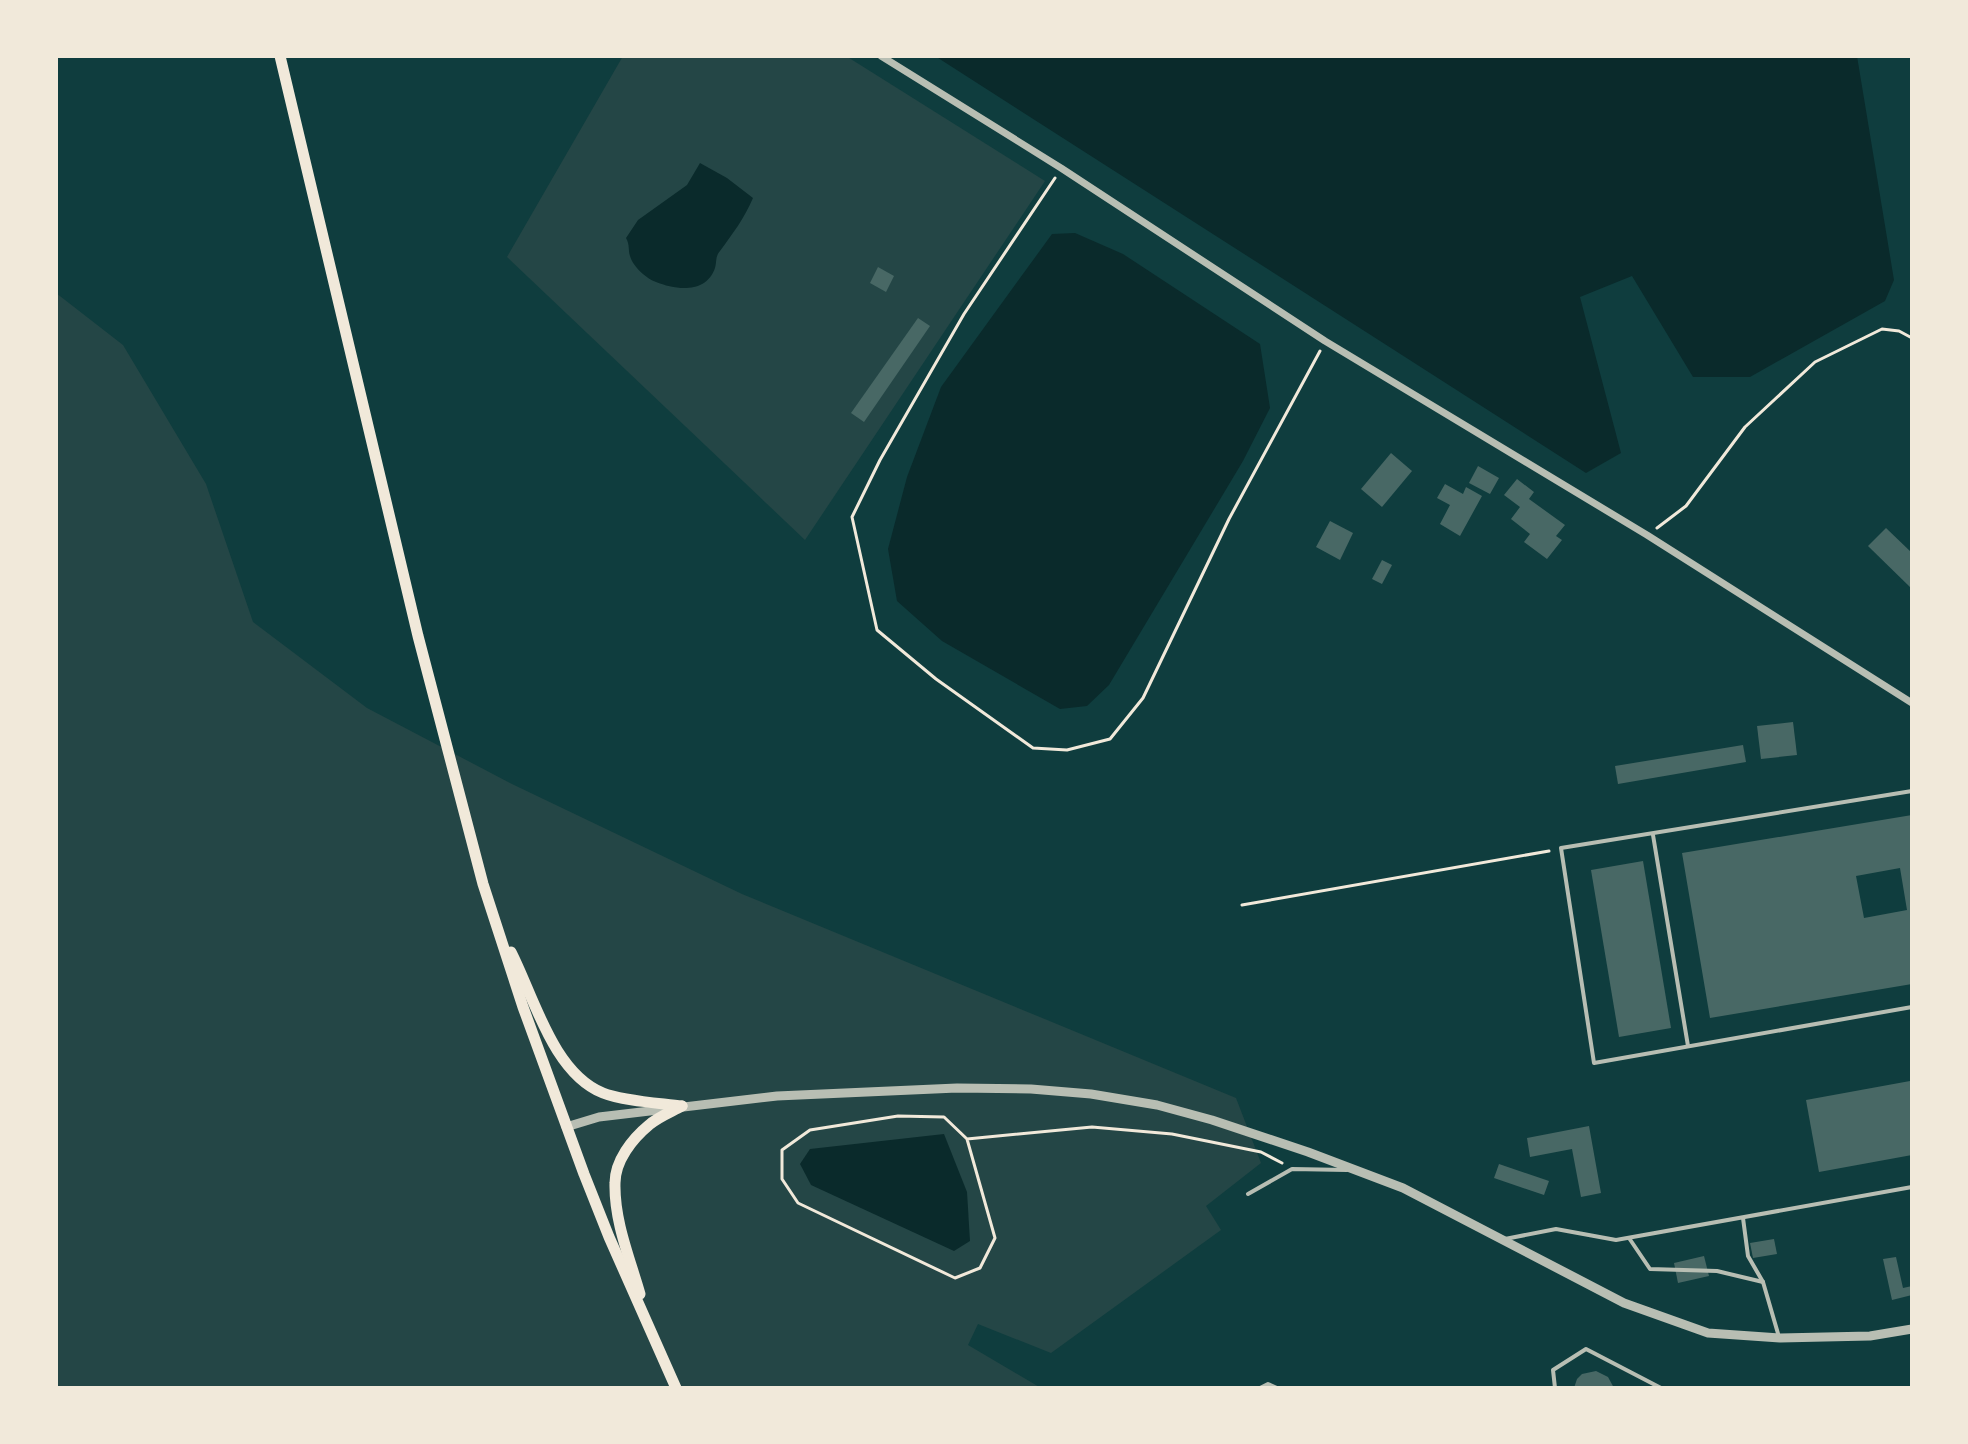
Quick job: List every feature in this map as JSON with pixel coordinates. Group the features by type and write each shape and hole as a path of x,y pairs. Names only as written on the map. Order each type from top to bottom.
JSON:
{"main road":[{"path":"280,56 418,636 483,884 566,1127 609,1237 676,1388"},
{"path":"494,915 561,1060 577,1078 605,1094 682,1106"},
{"path":"655,1344 620,1227 615,1182 628,1146 651,1123 682,1106"}],"street":[{"path":"881,56 1061,168 1325,341 1647,535 1912,703"},
{"path":"566,1127 599,1117 777,1096 957,1088 1091,1094 1157,1105 1212,1120 1358,1170 1403,1188 1624,1303 1708,1333 1780,1338 1870,1336 1912,1329"}],"lane":[{"path":"1912,791 1561,848 1594,1063 1912,1007"},
{"path":"1653,834 1688,1046"},
{"path":"1248,1194 1292,1169 1358,1170"},
{"path":"1500,1240 1556,1229 1616,1240 1912,1187"},
{"path":"1743,1218 1748,1256 1763,1282 1780,1338"},
{"path":"1629,1238 1650,1269 1717,1271 1763,1282"},
{"path":"1555,1388 1553,1370 1586,1349 1661,1388"},
{"path":"1260,1388 1268,1384 1277,1388"}],"path":[{"path":"1061,168 964,314 880,460 852,517 877,630 936,679 1033,748 1067,750 1110,739 1143,698 1229,519 1325,341"},
{"path":"1647,535 1686,506 1745,427 1815,362 1882,329 1899,331 1912,338"},
{"path":"1242,905 1561,848"},
{"path":"967,1139 995,1238 980,1268 955,1278 798,1203 782,1179 782,1150 810,1130 898,1116 944,1117 967,1139 1092,1127 1172,1134 1261,1152 1292,1169"}],"shaded area":[{"path":"623,56 846,56 1045,181 805,540 507,257"},
{"path":"935,56 1857,56 1894,280 1885,301 1750,377 1693,377 1632,276 1580,297 1621,453 1586,473"},
{"path":"700,163 753,198 718,253 715,268 705,282 690,288 664,285 637,268 630,256 626,238 638,220 687,185"},
{"path":"1075,233 1123,254 1260,344 1270,408 1243,461 1109,685 1087,706 1060,709 942,641 897,601 888,549 907,477 941,387 1052,234"},
{"path":"56,293 123,345 206,484 253,622 367,708 512,784 742,894 1236,1098 1261,1163 1206,1206 1221,1230 1051,1353 978,1324 968,1345 1041,1388 56,1388"},
{"path":"944,1134 967,1192 970,1241 954,1251 811,1185 800,1164 810,1149"}],"building":[{"path":"878,267 894,276 886,292 870,283"},
{"path":"918,318 930,326 864,422 851,413"},
{"path":"1391,453 1412,471 1382,507 1361,489"},
{"path":"1478,466 1499,478 1490,494 1469,483"},
{"path":"1517,479 1534,492 1529,499 1565,525 1556,536 1562,540 1547,559 1524,542 1530,534 1511,519 1520,507 1504,495"},
{"path":"1445,484 1463,494 1466,487 1482,496 1460,536 1440,524 1450,505 1437,498"},
{"path":"1330,521 1353,533 1340,560 1316,547"},
{"path":"1886,528 1912,553 1912,589 1868,546"},
{"path":"1382,560 1392,565 1382,584 1372,579"},
{"path":"1793,722 1797,755 1761,759 1757,726"},
{"path":"1743,745 1746,762 1618,784 1615,766"},
{"path":"1912,815 1912,984 1710,1018 1682,853","holes":["1900,868 1907,910 1864,918 1856,876"]},
{"path":"1643,861 1671,1028 1619,1037 1591,870"},
{"path":"1910,1081 1912,1155 1819,1172 1806,1100"},
{"path":"1589,1126 1601,1193 1581,1197 1572,1149 1530,1157 1527,1138"},
{"path":"1499,1164 1549,1181 1544,1195 1494,1178"},
{"path":"1774,1239 1777,1254 1753,1258 1750,1243"},
{"path":"1704,1256 1709,1276 1678,1283 1674,1263"},
{"path":"1896,1257 1903,1288 1912,1286 1912,1295 1892,1300 1883,1259"},
{"path":"1596,1371 1608,1377 1614,1388 1574,1388 1582,1374"}]}
